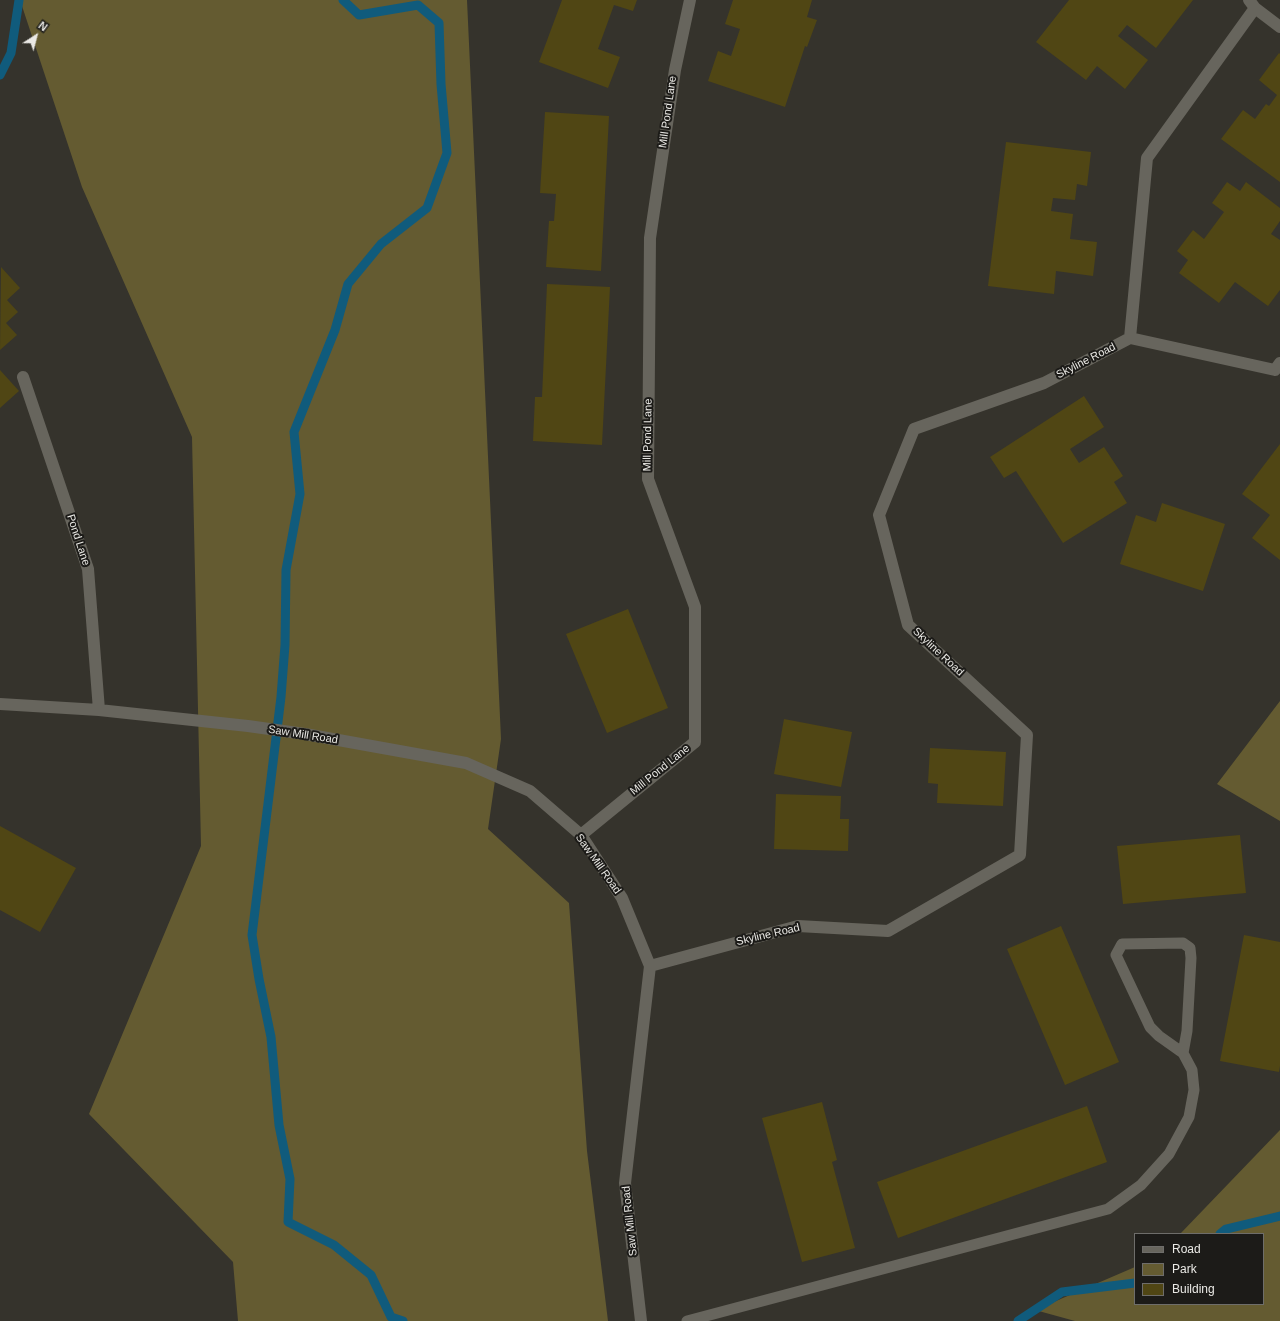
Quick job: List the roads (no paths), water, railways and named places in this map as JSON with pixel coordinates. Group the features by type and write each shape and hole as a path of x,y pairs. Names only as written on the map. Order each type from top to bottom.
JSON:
{"street":[{"name":"Mill Pond Lane","path":"580,835 695,742 695,607 648,479 650,238 674,70 690,0"},
{"path":"1280,27 1252,4 1147,158 1130,338 1275,370 1280,363"},
{"name":"Skyline Road","path":"650,966 798,926 888,931 1020,855 1027,735 908,625 879,515 914,429 1044,382 1130,338"},
{"name":"Pond Lane","path":"23,377 88,569 99,710"},
{"name":"Saw Mill Road","path":"0,704 99,710 248,726 305,734 466,763 530,791 580,835 622,898 650,966 625,1183 641,1321"}],"lane":[{"path":"687,1321 1108,1209 1141,1185 1169,1154 1189,1117 1194,1083 1192,1070 1183,1053 1159,1036 1150,1027 1116,955 1122,944 1183,943 1190,948 1187,1031 1183,1053"}],"waterway":[{"path":"0,75 11,53 19,0"},
{"path":"343,0 359,15 418,5 439,23 441,84 447,153 427,208 381,244 348,284 335,330 294,432 300,494 286,570 285,645 281,697 252,935 271,1037 279,1125 290,1179 288,1222 334,1245 371,1275 391,1317 403,1321"},
{"path":"1221,1233 1226,1229 1280,1216"},
{"path":"1018,1321 1062,1292 1134,1283"}]}
